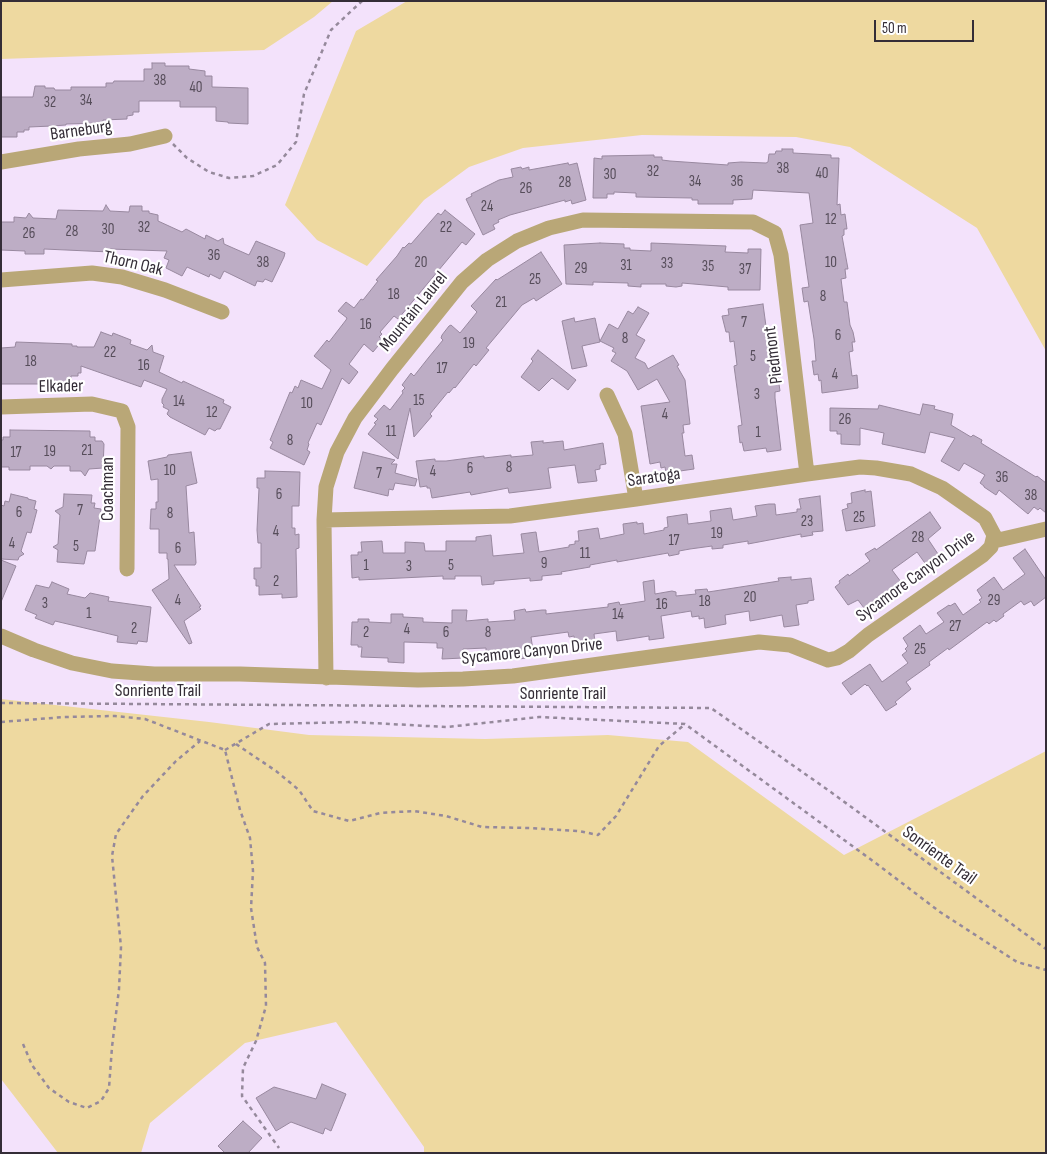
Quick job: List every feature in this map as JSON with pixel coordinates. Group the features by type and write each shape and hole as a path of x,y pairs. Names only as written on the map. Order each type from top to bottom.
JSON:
{"street":[{"name":"Barneburg","path":"1,162 80,149 130,144 165,136"},
{"name":"Mountain Laurel","path":"326,678 324,520 326,487 337,452 355,418 457,288 487,260 517,240 550,228 583,220 753,222 775,233"},
{"name":"Piedmont","path":"775,233 781,255 807,474"},
{"name":"Thorn Oak","path":"1,280 92,273 114,276 165,290 222,312"},
{"path":"607,395 625,434 636,500"},
{"name":"Elkader","path":"1,407 92,404 122,411"},
{"name":"Coachman","path":"122,411 128,426 127,569"},
{"name":"Saratoga","path":"324,520 486,518 636,500 860,467 889,469 911,474 934,484 978,512"},
{"name":"Sycamore Canyon Drive","path":"1,636 72,663 112,671 326,678 418,680 513,676 759,642 790,645 823,659 832,659 849,650 991,547 994,541 992,529 985,518 978,512"},
{"path":"994,541 1046,529"}],"path":[{"path":"165,136 187,158 209,172 229,178 253,176 276,166 296,142 304,94 332,30 362,1"},
{"name":"Sonriente Trail","path":"1,702 711,708 828,790 1046,949"},
{"path":"1,722 64,716 115,716 145,719 226,750"},
{"path":"226,750 269,724 352,722 447,727 539,717 685,724 940,912 1017,962 1046,970"},
{"path":"236,744 276,771 299,790 313,810 349,820 380,813 414,811 446,816 482,827 560,830 598,835 616,816 659,746 685,724"},
{"path":"22,1044 32,1065 49,1088 70,1102 87,1108 101,1101 109,1088 119,989 121,947 112,856 116,834 142,796 176,761 200,740"},
{"path":"226,750 240,810 250,838 253,870 251,908 257,947 265,963 266,1006 256,1041 243,1068 242,1096 279,1148"}],"shaded area":[{"path":"1,1 333,1 314,17 264,50 1,59"},
{"path":"407,1 1046,1 1046,351 977,228 850,147 796,137 642,135 523,148 469,167 424,200 367,266 317,240 285,205 356,31"},
{"path":"1,699 309,735 485,739 608,735 688,742 844,855 1046,751 1046,1153 424,1153 424,1147 336,1022 245,1043 150,1123 141,1153 58,1153 1,1079"}],"building":[{"path":"152,63 165,63 165,66 189,66 189,69 205,71 205,76 212,76 212,87 248,88 248,124 216,121 216,107 180,107 180,101 139,101 139,112 133,112 133,115 127,116 127,119 103,120 103,123 29,127 29,130 17,132 17,137 1,137 1,97 33,97 35,86 45,86 45,88 54,88 55,90 71,90 71,87 106,87 106,83 113,83 114,81 144,81 144,69 152,69"},
{"path":"782,149 793,149 793,153 831,155 831,158 839,158 837,205 840,204 841,215 845,214 847,229 844,229 844,235 842,236 848,269 845,269 846,278 841,279 844,302 847,302 850,325 855,342 852,342 853,351 849,352 852,376 857,375 858,388 822,393 821,380 819,381 818,374 814,375 812,361 816,361 814,339 808,301 804,302 802,288 809,287 800,225 813,223 809,193 753,190 752,199 733,200 733,204 698,204 698,200 692,200 692,198 636,197 636,193 614,192 614,194 607,194 607,198 593,198 594,158 602,159 602,156 654,155 654,157 662,157 662,160 728,165 728,163 741,162 766,163 768,162 769,154 775,154 776,151 782,151"},
{"path":"568,163 569,165 577,163 586,200 572,204 571,200 565,202 565,200 510,215 498,220 499,222 493,225 495,229 483,235 466,199 472,196 471,194 499,180 513,177 511,169 529,167 529,170"},
{"path":"106,205 110,211 129,212 130,206 142,206 142,211 149,211 149,213 158,215 158,221 182,232 186,229 205,239 206,235 218,241 223,238 224,244 249,255 256,241 285,253 284,257 272,282 265,279 263,282 257,281 255,286 224,271 220,279 210,274 209,277 187,267 182,276 166,268 169,260 164,258 167,251 110,249 110,252 44,249 44,254 25,254 25,251 1,250 1,222 14,222 14,217 26,218 29,213 33,218 56,219 58,210 103,211"},
{"path":"445,210 475,234 466,245 462,242 398,319 394,316 380,332 382,334 379,337 383,340 373,352 364,344 349,364 358,372 349,384 342,378 321,425 317,423 308,443 307,450 310,452 304,465 270,448 273,442 270,440 290,392 292,393 295,386 298,388 301,380 322,389 331,370 314,356 327,340 329,342 346,320 347,318 338,311 346,302 354,308 361,299 363,300 378,281 376,280 403,247 409,243 411,244 438,213 441,215"},
{"path":"651,243 726,246 725,252 748,253 748,249 761,249 760,290 728,290 728,287 682,283 682,286 676,287 666,286 666,284 641,284 641,287 628,286 628,283 593,282 593,285 566,284 564,245 624,244 624,248 630,248 630,250 651,251"},
{"path":"541,252 562,284 536,301 534,298 522,305 486,348 489,350 476,366 474,364 455,388 448,392 430,414 432,416 414,437 410,408 398,459 368,434 378,419 374,416 384,405 390,410 403,393 402,391 405,388 402,385 411,373 414,376 443,340 441,338 442,335 449,326 451,325 460,333 477,312 471,306 496,279"},
{"path":"763,304 768,341 772,340 774,353 770,354 773,377 778,377 780,391 775,392 775,398 781,450 767,452 766,448 744,451 742,442 740,443 738,426 742,425 734,366 737,365 734,341 730,342 729,332 726,332 722,316 729,315 728,309"},
{"path":"638,307 649,313 636,335 645,340 635,358 645,363 648,369 673,355 685,380 690,424 683,425 684,433 682,433 685,456 692,455 694,469 666,473 665,467 661,468 660,462 650,464 641,406 670,402 657,379 638,390 627,371 611,361 616,353 612,351 614,348 600,341 609,324 618,329 628,311 633,314"},
{"path":"574,318 575,322 595,318 600,342 582,346 587,366 572,369 562,321"},
{"path":"101,332 112,336 113,333 131,340 130,344 147,350 152,345 153,352 164,356 159,372 224,400 223,403 231,407 220,429 215,431 209,428 205,435 170,417 167,414 169,410 163,407 162,403 167,389 144,380 141,387 81,366 81,373 78,373 78,376 71,376 71,384 1,384 1,348 15,347 16,342 72,344 72,346 77,347 94,347"},
{"path":"538,350 576,380 568,390 552,378 539,391 521,377 533,361 531,359"},
{"path":"923,404 935,406 934,409 953,414 951,425 971,437 973,435 982,440 981,443 1046,483 1046,513 1040,508 1038,510 1034,507 1028,514 999,490 996,495 984,487 980,483 985,475 964,463 959,471 941,461 955,438 930,432 925,453 882,444 884,433 860,428 860,445 841,444 841,434 837,434 837,431 830,431 830,408 878,409 879,405 920,415"},
{"path":"10,430 90,431 90,437 95,437 95,441 102,441 104,444 103,468 89,469 85,476 81,471 70,471 70,466 54,466 51,469 47,466 30,466 30,470 9,470 9,467 1,467 1,440 3,440 3,437 10,437"},
{"path":"543,441 543,443 563,441 564,450 603,443 606,464 600,465 600,469 595,470 597,481 578,483 575,465 548,468 551,488 509,493 508,488 471,495 470,492 432,498 430,488 427,488 427,486 420,487 416,461 435,459 435,461 446,461 484,456 484,458 533,455 531,442"},
{"path":"191,452 197,483 186,486 189,533 194,532 196,563 195,565 174,565 201,606 199,607 201,609 184,621 192,643 189,644 152,590 169,579 167,553 159,553 159,529 150,529 151,509 156,509 156,502 158,502 158,479 151,480 148,461 167,457 168,455"},
{"path":"363,452 395,460 391,464 397,464 395,473 417,479 415,486 395,483 393,490 389,489 388,496 354,488"},
{"path":"265,471 300,472 299,506 292,506 292,528 295,528 295,535 299,534 299,548 296,549 297,597 282,598 282,594 259,595 259,586 256,586 256,579 254,579 254,568 261,568 261,543 258,543 257,530 259,488 257,488 257,478 265,478"},
{"path":"865,490 865,492 871,491 875,526 846,531 842,510 848,508 847,504 852,503 851,493"},
{"path":"11,494 36,501 34,509 37,510 31,533 27,532 21,551 24,554 18,560 1,559 1,505 4,506 5,501 9,502"},
{"path":"64,494 92,495 91,503 95,503 94,508 101,509 95,551 87,551 84,564 57,562 58,550 53,547 58,544 60,515 55,511 63,507"},
{"path":"820,496 823,531 812,532 813,535 801,537 801,534 748,544 748,541 723,545 723,548 712,549 712,546 690,549 679,551 679,554 669,556 668,553 617,562 617,560 561,572 562,574 542,576 542,580 530,581 530,578 494,581 494,584 482,585 481,576 455,576 455,579 443,579 443,576 359,580 359,577 352,578 351,555 358,555 358,552 362,552 361,542 382,541 383,553 405,553 405,542 424,543 425,551 446,551 446,541 476,541 476,537 491,535 493,556 524,553 521,534 536,532 539,552 569,547 569,545 575,544 575,541 579,541 578,531 598,528 600,539 624,534 623,524 637,522 637,524 643,523 644,534 664,530 664,528 668,527 667,517 687,514 688,524 711,521 710,511 731,508 733,520 757,516 755,506 769,504 775,504 776,515 797,512 797,509 801,509 799,499"},
{"path":"930,512 941,528 928,539 940,557 927,566 917,552 892,570 904,586 892,595 888,591 864,608 858,600 848,605 835,587 840,583 839,581 870,561 865,554 875,548 876,550"},
{"path":"1025,549 1046,580 1046,597 1034,606 1031,601 1024,605 1021,601 1003,614 1004,616 996,622 994,620 989,624 987,622 949,650 948,648 929,662 930,665 906,682 911,689 895,702 897,704 886,711 868,685 865,684 851,695 842,683 870,664 882,682 908,663 902,655 907,651 905,649 908,646 903,638 920,625 926,634 944,622 937,613 955,603 963,615 981,602 979,600 982,598 977,590 994,577 1003,590 1025,574 1013,558"},
{"path":"1,560 16,566 1,602"},
{"path":"791,577 791,580 811,578 814,600 796,605 799,625 784,627 782,615 750,621 749,611 725,615 726,624 705,628 704,618 699,619 699,616 692,617 691,611 661,616 664,638 649,640 649,636 617,641 616,631 594,634 595,642 590,643 590,645 576,647 574,636 569,637 568,632 531,637 534,657 519,659 518,656 486,658 486,648 463,649 463,658 442,659 443,648 437,648 437,643 404,642 404,663 388,662 388,658 361,657 362,647 351,645 352,622 358,622 358,619 369,619 369,622 391,623 391,614 403,614 403,617 423,618 423,622 452,623 452,610 467,610 466,621 488,619 488,622 515,620 514,611 525,609 526,612 546,610 546,614 608,607 608,604 619,602 620,605 645,601 643,582 654,580 655,594 672,591 676,592 676,596 696,594 695,590 707,589 708,592 779,581 778,578"},
{"path":"52,582 69,589 67,594 85,598 90,593 109,597 108,601 151,607 147,642 138,641 137,644 117,642 118,636 55,621 53,625 35,618 37,615 25,610 36,585 49,588"},
{"path":"322,1084 346,1094 331,1131 325,1128 323,1134 291,1122 276,1131 256,1098 274,1087 316,1099"},
{"path":"243,1121 262,1138 248,1153 225,1153 218,1146"}]}
